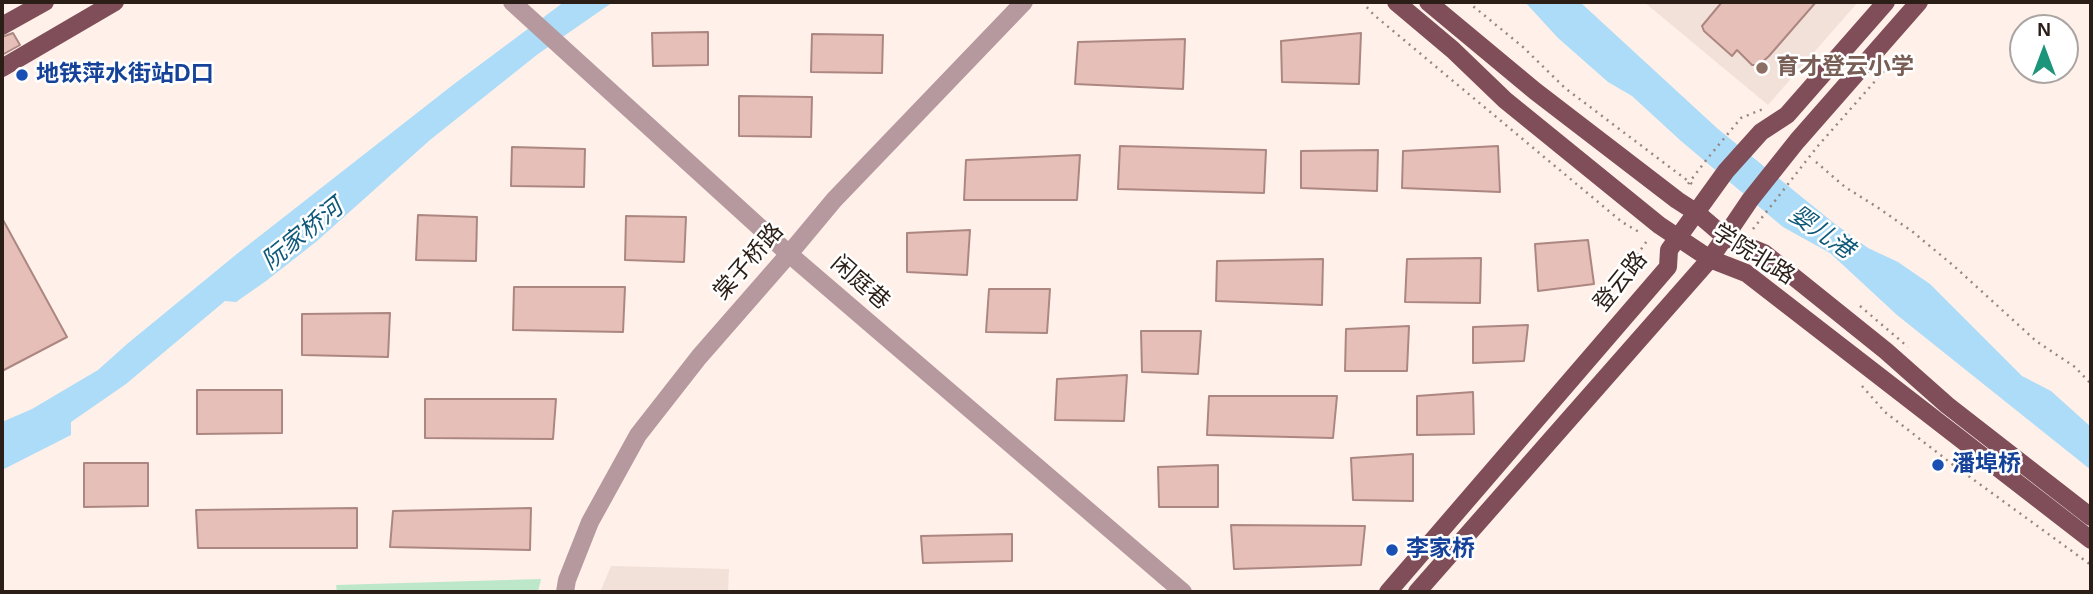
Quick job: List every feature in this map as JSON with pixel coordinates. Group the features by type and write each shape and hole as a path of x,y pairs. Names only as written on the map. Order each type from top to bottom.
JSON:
{"main road":[{"path":"2,26 45,2"},
{"path":"2,68 115,2"},
{"name":"学院北路","path":"1396,2 1453,50 1505,100 1659,225 1674,243 1746,273 2091,540"},
{"name":"学院北路","path":"1427,2 1546,99 1725,237 1764,253 1886,351 1947,405 2091,517"},
{"name":"登云路","path":"1388,592 1668,267 1674,243 1727,171 1761,132 1787,114 1886,2"},
{"path":"1417,592 1710,258 1756,192 1797,141 1919,2"}],"street":[{"name":"棠子桥路","path":"565,592 567,580 590,522 638,435 699,357 834,200 1024,2"},
{"name":"闲庭巷","path":"518,7 789,254 1183,592"}],"path":[{"path":"1362,2 1374,15 1622,222 1674,243"},
{"path":"1771,205 1884,71"},
{"path":"1707,159 1741,118 1773,105"},
{"path":"1816,162 1844,187 1877,206 1913,232 2036,341 2075,368 2091,384"},
{"path":"1861,384 1885,412 2091,565"}],"shaded area":[{"name":"育才登云小学","path":"1644,2 1858,2 1768,105"},
{"path":"611,566 729,569 728,592 600,592"}],"green space":[{"path":"541,579 538,592 337,592 336,585"}],"water":[{"name":"阮家桥河","path":"564,2 613,2 538,54 430,140 317,241 266,281 236,302 225,301 126,384 71,422 71,435 2,470 2,422 32,409 98,370 238,253 454,84"},
{"name":"婴儿港","path":"1525,2 1580,2 1718,129 1835,224 1868,248 1898,262 1930,284 2022,376 2051,391 2091,427 2091,470 1897,315 1830,253 1783,227 1632,96 1608,82 1558,38"}],"building":[{"path":"1722,2 1816,2 1769,56 1759,65 1752,65 1737,50 1732,56 1704,31 1702,26"},
{"path":"708,32 708,65 653,66 652,33"},
{"path":"13,33 20,45 2,55 2,37"},
{"path":"1361,33 1359,84 1282,82 1281,41"},
{"path":"812,34 883,35 882,73 811,72"},
{"path":"1185,39 1183,89 1075,84 1078,42"},
{"path":"739,96 812,97 811,137 739,136"},
{"path":"1120,146 1266,150 1264,193 1118,189"},
{"path":"1498,146 1500,192 1402,188 1403,151"},
{"path":"512,147 585,149 584,187 511,186"},
{"path":"1378,150 1377,191 1301,188 1301,151"},
{"path":"1080,155 1077,200 964,200 966,160"},
{"path":"418,215 477,217 476,261 416,260"},
{"path":"626,216 686,217 684,262 625,260"},
{"path":"2,218 67,337 2,371"},
{"path":"970,230 967,275 907,272 907,233"},
{"path":"1588,240 1594,284 1538,291 1535,244"},
{"path":"1481,258 1480,303 1405,302 1407,259"},
{"path":"1323,259 1322,305 1216,301 1217,261"},
{"path":"514,287 625,287 623,332 513,330"},
{"path":"989,289 1050,289 1047,333 986,332"},
{"path":"390,313 388,357 302,355 302,314"},
{"path":"1528,325 1524,361 1473,363 1473,327"},
{"path":"1409,326 1407,371 1345,371 1346,329"},
{"path":"1141,331 1201,331 1198,374 1142,372"},
{"path":"1127,375 1124,421 1055,420 1057,379"},
{"path":"197,390 282,390 282,433 197,434"},
{"path":"1473,392 1474,434 1417,435 1417,396"},
{"path":"1209,396 1337,396 1333,438 1207,435"},
{"path":"425,399 556,399 553,439 425,438"},
{"path":"1413,454 1413,501 1353,500 1351,458"},
{"path":"84,463 148,463 148,506 84,507"},
{"path":"1218,465 1218,507 1159,507 1158,467"},
{"path":"357,508 357,548 198,548 196,510"},
{"path":"531,508 530,550 390,547 393,511"},
{"path":"1231,525 1365,526 1361,565 1234,569"},
{"path":"1012,534 1012,561 923,563 921,536"}],"place":[{"name":"育才登云小学","path":"1762,68"},
{"name":"地铁萍水街站D口","path":"22,75"},
{"name":"潘埠桥","path":"1938,465"},
{"name":"李家桥","path":"1392,550"}]}
